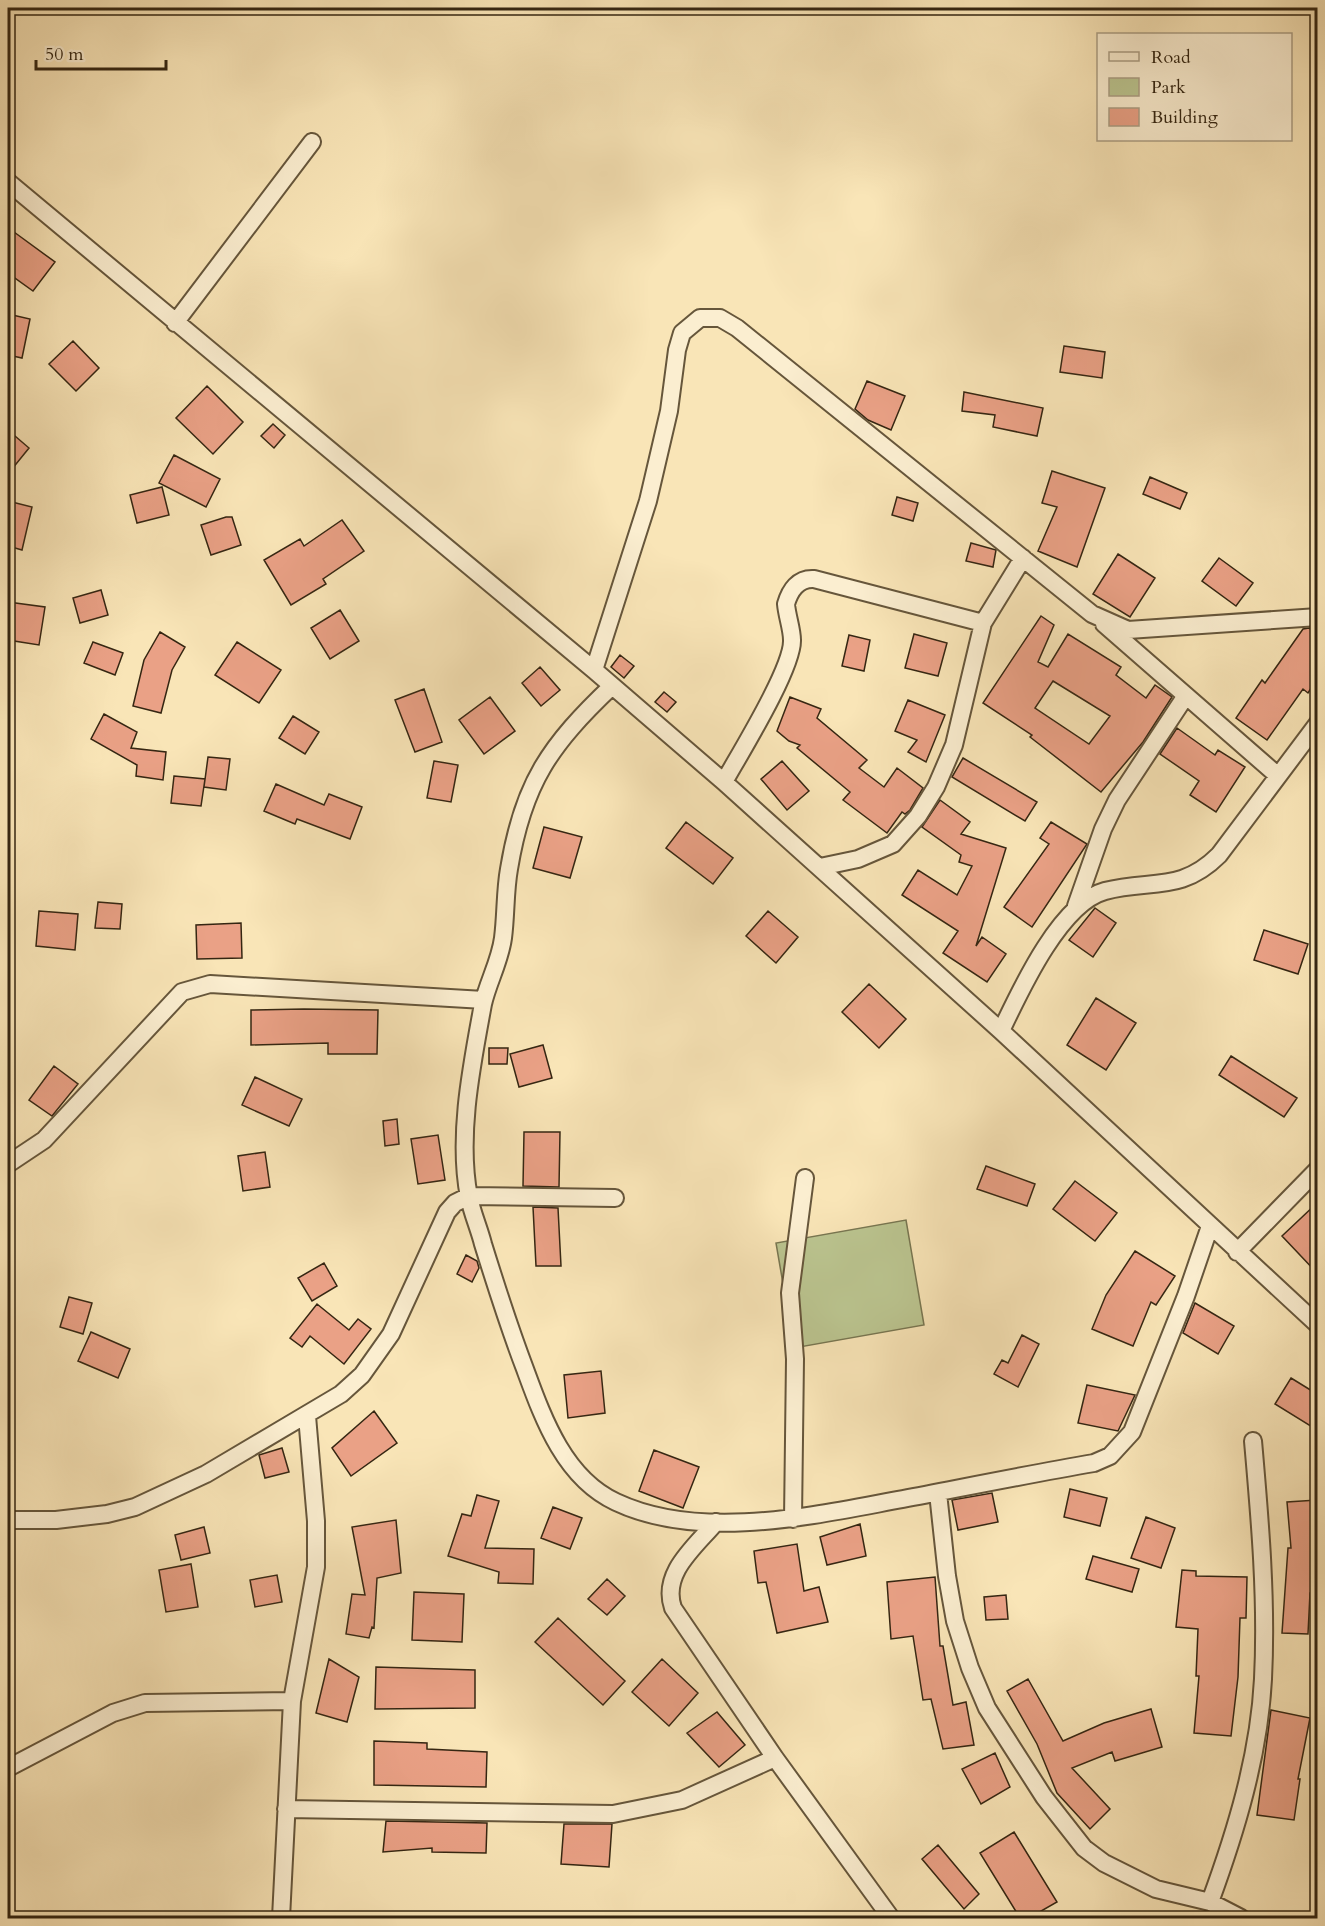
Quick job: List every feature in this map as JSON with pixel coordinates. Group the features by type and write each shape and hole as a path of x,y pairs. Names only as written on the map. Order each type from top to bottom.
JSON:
{"street":[{"path":"175,322 312,142"},
{"path":"8,182 594,670 723,782 1001,1030 1317,1325"},
{"path":"594,670 648,501 669,411 677,350 682,333 700,318 720,318 737,328 1092,614 1185,698 1277,776"},
{"path":"820,867 858,859 893,844 918,816 936,786 954,745 983,623 1023,558"},
{"path":"723,782 753,730 789,656 792,641 786,604 797,583 806,579 814,579 983,623"},
{"path":"1092,614 1128,630 1317,617"},
{"path":"612,686 571,725 530,787 508,872 503,941 484,1000 468,1118 466,1151 469,1196 502,1306 544,1422 559,1449 588,1483 613,1501 642,1512 716,1522 793,1519 1094,1463 1110,1456 1122,1445 1137,1419 1186,1296 1210,1226"},
{"path":"1001,1030 1035,966 1076,906 1117,800 1185,698"},
{"path":"1076,906 1105,891 1176,882 1194,876 1219,855 1317,723"},
{"path":"8,1164 44,1140 159,1014 182,992 197,986 210,984 484,1000"},
{"path":"1237,1252 1317,1169"},
{"path":"793,1519 795,1359 790,1293 805,1178"},
{"path":"8,1520 56,1520 107,1514 135,1507 206,1474 341,1394 362,1375 391,1334 447,1212 455,1203 469,1196 615,1198"},
{"path":"281,1918 292,1701 316,1559 316,1521 307,1416"},
{"path":"1210,1902 1232,1843 1244,1796 1254,1748 1263,1681 1264,1602 1253,1441"},
{"path":"938,1492 947,1576 955,1621 987,1708 1010,1748 1084,1848 1104,1863 1156,1889 1210,1902 1241,1918"},
{"path":"716,1522 677,1568 668,1595 673,1608 775,1758 891,1918"},
{"path":"8,1768 113,1713 145,1703 292,1701"},
{"path":"286,1809 613,1814 682,1800 775,1758"}],"green space":[{"path":"906,1220 924,1325 794,1348 776,1243"}],"building":[{"path":"14,232 55,262 33,291 8,273 8,241"},
{"path":"8,314 30,319 22,358 8,355"},
{"path":"73,341 99,368 76,391 49,364"},
{"path":"1064,346 1105,352 1102,378 1060,372"},
{"path":"867,381 905,396 891,430 868,420 855,409"},
{"path":"207,386 243,422 213,454 176,418"},
{"path":"964,392 1043,408 1037,436 993,427 995,415 962,411"},
{"path":"273,424 285,435 274,448 261,436"},
{"path":"8,430 29,448 8,474"},
{"path":"174,455 220,479 206,507 159,483"},
{"path":"1052,471 1105,488 1077,567 1038,551 1057,507 1042,503"},
{"path":"1150,477 1187,493 1180,509 1143,494"},
{"path":"162,487 169,515 137,523 130,495"},
{"path":"897,497 918,503 913,521 892,515"},
{"path":"8,501 32,507 22,550 8,546"},
{"path":"232,517 241,545 211,555 201,525"},
{"path":"342,520 364,551 323,579 326,584 291,605 264,560 300,539 304,546"},
{"path":"971,543 996,550 993,567 966,561"},
{"path":"1118,554 1155,578 1130,617 1093,594"},
{"path":"1219,558 1253,583 1236,606 1202,581"},
{"path":"101,590 108,615 80,623 73,598"},
{"path":"8,602 45,607 39,645 8,640"},
{"path":"340,610 359,641 330,659 311,628"},
{"path":"1041,616 1054,625 1038,662 1048,667 1068,634 1121,667 1116,675 1146,698 1155,685 1172,697 1143,742 1101,792 1030,737 1032,735 983,703","holes":["1053,681 1110,716 1089,744 1035,708"]},
{"path":"1309,628 1317,634 1317,679 1308,693 1303,689 1267,740 1236,718 1262,680 1265,683 1303,629"},
{"path":"160,632 185,647 172,670 161,713 133,706 144,660"},
{"path":"914,634 947,643 938,676 905,668"},
{"path":"849,635 870,640 864,671 842,666"},
{"path":"93,642 123,653 115,675 84,663"},
{"path":"237,642 281,670 259,703 215,675"},
{"path":"620,655 634,666 624,678 611,667"},
{"path":"540,667 560,690 541,706 522,683"},
{"path":"424,689 442,742 415,752 395,700"},
{"path":"664,692 676,702 667,712 655,702"},
{"path":"490,697 515,731 484,754 459,720"},
{"path":"790,697 821,709 817,718 867,760 859,768 884,787 897,768 923,788 910,810 905,814 902,812 887,833 843,800 850,792 797,748 800,745 789,741 777,731"},
{"path":"908,700 945,715 926,762 908,752 917,740 895,731"},
{"path":"104,714 137,732 131,748 166,752 163,780 136,776 137,765 91,739"},
{"path":"293,716 319,732 305,754 279,738"},
{"path":"1177,728 1215,755 1218,750 1245,767 1216,812 1190,795 1199,781 1160,754"},
{"path":"208,757 230,759 226,790 204,787"},
{"path":"963,758 1037,802 1025,821 952,777"},
{"path":"434,761 458,765 451,802 427,798"},
{"path":"782,761 809,791 787,810 761,779"},
{"path":"174,776 205,779 201,806 171,803"},
{"path":"276,784 324,805 329,794 362,807 350,839 297,819 295,824 264,811"},
{"path":"940,800 970,822 961,834 1006,848 976,946 982,937 1006,954 987,982 943,953 958,931 902,895 918,870 957,895 972,866 959,862 961,855 922,827"},
{"path":"686,822 733,858 713,884 666,848"},
{"path":"1051,822 1087,844 1032,927 1004,907 1049,844 1040,838"},
{"path":"544,827 582,837 570,878 533,868"},
{"path":"98,902 122,904 120,929 95,928"},
{"path":"1095,908 1116,923 1093,957 1069,940"},
{"path":"39,911 78,914 75,950 36,946"},
{"path":"768,911 798,937 776,963 746,936"},
{"path":"241,923 242,958 197,959 196,925"},
{"path":"1264,930 1308,944 1298,974 1254,960"},
{"path":"869,984 906,1019 879,1048 842,1012"},
{"path":"1096,998 1136,1023 1106,1070 1067,1045"},
{"path":"251,1010 378,1010 377,1054 328,1054 328,1043 251,1045"},
{"path":"543,1045 552,1078 519,1087 510,1054"},
{"path":"489,1048 508,1048 507,1064 489,1064"},
{"path":"1231,1056 1297,1098 1284,1117 1219,1075"},
{"path":"54,1066 78,1084 52,1116 29,1100"},
{"path":"255,1077 302,1099 289,1126 242,1105"},
{"path":"397,1119 399,1144 385,1146 383,1121"},
{"path":"524,1132 560,1132 559,1187 523,1186"},
{"path":"438,1135 445,1180 418,1184 411,1139"},
{"path":"265,1152 270,1187 243,1191 238,1156"},
{"path":"986,1166 1035,1184 1027,1206 977,1189"},
{"path":"1075,1181 1117,1213 1095,1241 1053,1209"},
{"path":"1317,1203 1317,1273 1282,1236"},
{"path":"533,1207 558,1208 561,1266 536,1266"},
{"path":"1135,1251 1175,1276 1156,1305 1151,1302 1133,1346 1092,1329 1106,1295"},
{"path":"466,1255 477,1261 479,1268 472,1282 457,1274"},
{"path":"324,1263 337,1286 312,1301 298,1278"},
{"path":"69,1297 92,1303 83,1334 60,1327"},
{"path":"1195,1303 1234,1326 1218,1354 1183,1333"},
{"path":"317,1304 349,1330 358,1319 371,1329 344,1364 310,1336 302,1347 290,1338"},
{"path":"91,1332 130,1349 118,1378 78,1361"},
{"path":"1022,1335 1039,1344 1018,1387 994,1374 1002,1360 1008,1363"},
{"path":"601,1371 605,1413 568,1418 564,1375"},
{"path":"1291,1378 1317,1394 1317,1430 1275,1404"},
{"path":"1087,1385 1135,1395 1118,1431 1078,1423"},
{"path":"374,1411 397,1443 351,1476 332,1448"},
{"path":"282,1448 289,1472 265,1478 259,1455"},
{"path":"654,1450 699,1467 683,1508 639,1491"},
{"path":"1070,1489 1107,1498 1100,1526 1064,1517"},
{"path":"992,1493 998,1522 958,1530 952,1500"},
{"path":"477,1495 499,1501 485,1548 534,1549 533,1584 498,1583 499,1572 448,1556 462,1514 471,1516"},
{"path":"1317,1500 1314,1593 1310,1593 1308,1634 1282,1633 1288,1548 1291,1548 1287,1502"},
{"path":"553,1507 582,1518 570,1549 541,1538"},
{"path":"1146,1517 1175,1528 1161,1568 1131,1558"},
{"path":"396,1520 401,1573 377,1578 374,1628 372,1627 369,1638 346,1634 352,1594 365,1595 352,1527"},
{"path":"860,1524 866,1556 827,1565 820,1537"},
{"path":"204,1527 210,1553 181,1560 175,1535"},
{"path":"797,1544 804,1591 819,1587 828,1622 777,1633 766,1582 758,1583 754,1551"},
{"path":"1093,1556 1139,1569 1132,1592 1086,1579"},
{"path":"191,1564 198,1607 166,1612 159,1570"},
{"path":"1182,1570 1196,1571 1196,1576 1247,1577 1246,1618 1240,1618 1238,1677 1231,1736 1194,1733 1199,1676 1196,1676 1198,1629 1176,1627"},
{"path":"277,1575 282,1602 255,1607 250,1580"},
{"path":"935,1577 940,1646 943,1646 953,1705 966,1702 974,1745 943,1749 931,1699 923,1700 913,1636 891,1639 887,1582"},
{"path":"607,1579 625,1596 607,1615 588,1599"},
{"path":"414,1592 464,1594 462,1642 412,1640"},
{"path":"1006,1595 1008,1619 986,1620 984,1597"},
{"path":"558,1618 625,1681 603,1705 535,1642"},
{"path":"329,1659 359,1677 347,1722 316,1713"},
{"path":"662,1659 698,1693 669,1726 632,1692"},
{"path":"376,1667 475,1670 475,1708 375,1709"},
{"path":"1028,1679 1063,1741 1104,1723 1151,1709 1162,1747 1115,1761 1112,1752 1072,1768 1110,1809 1090,1829 1057,1793 1037,1744 1007,1691"},
{"path":"1271,1710 1310,1718 1298,1779 1300,1779 1294,1820 1257,1815"},
{"path":"717,1712 745,1745 719,1767 687,1733"},
{"path":"374,1741 427,1743 427,1749 487,1752 486,1787 374,1785"},
{"path":"995,1753 1010,1787 981,1804 962,1769"},
{"path":"386,1821 487,1823 486,1853 432,1852 432,1848 383,1852"},
{"path":"564,1824 612,1824 609,1867 561,1864"},
{"path":"1014,1832 1057,1902 1029,1918 1020,1918 980,1853"},
{"path":"938,1845 979,1894 964,1909 922,1859"}]}
